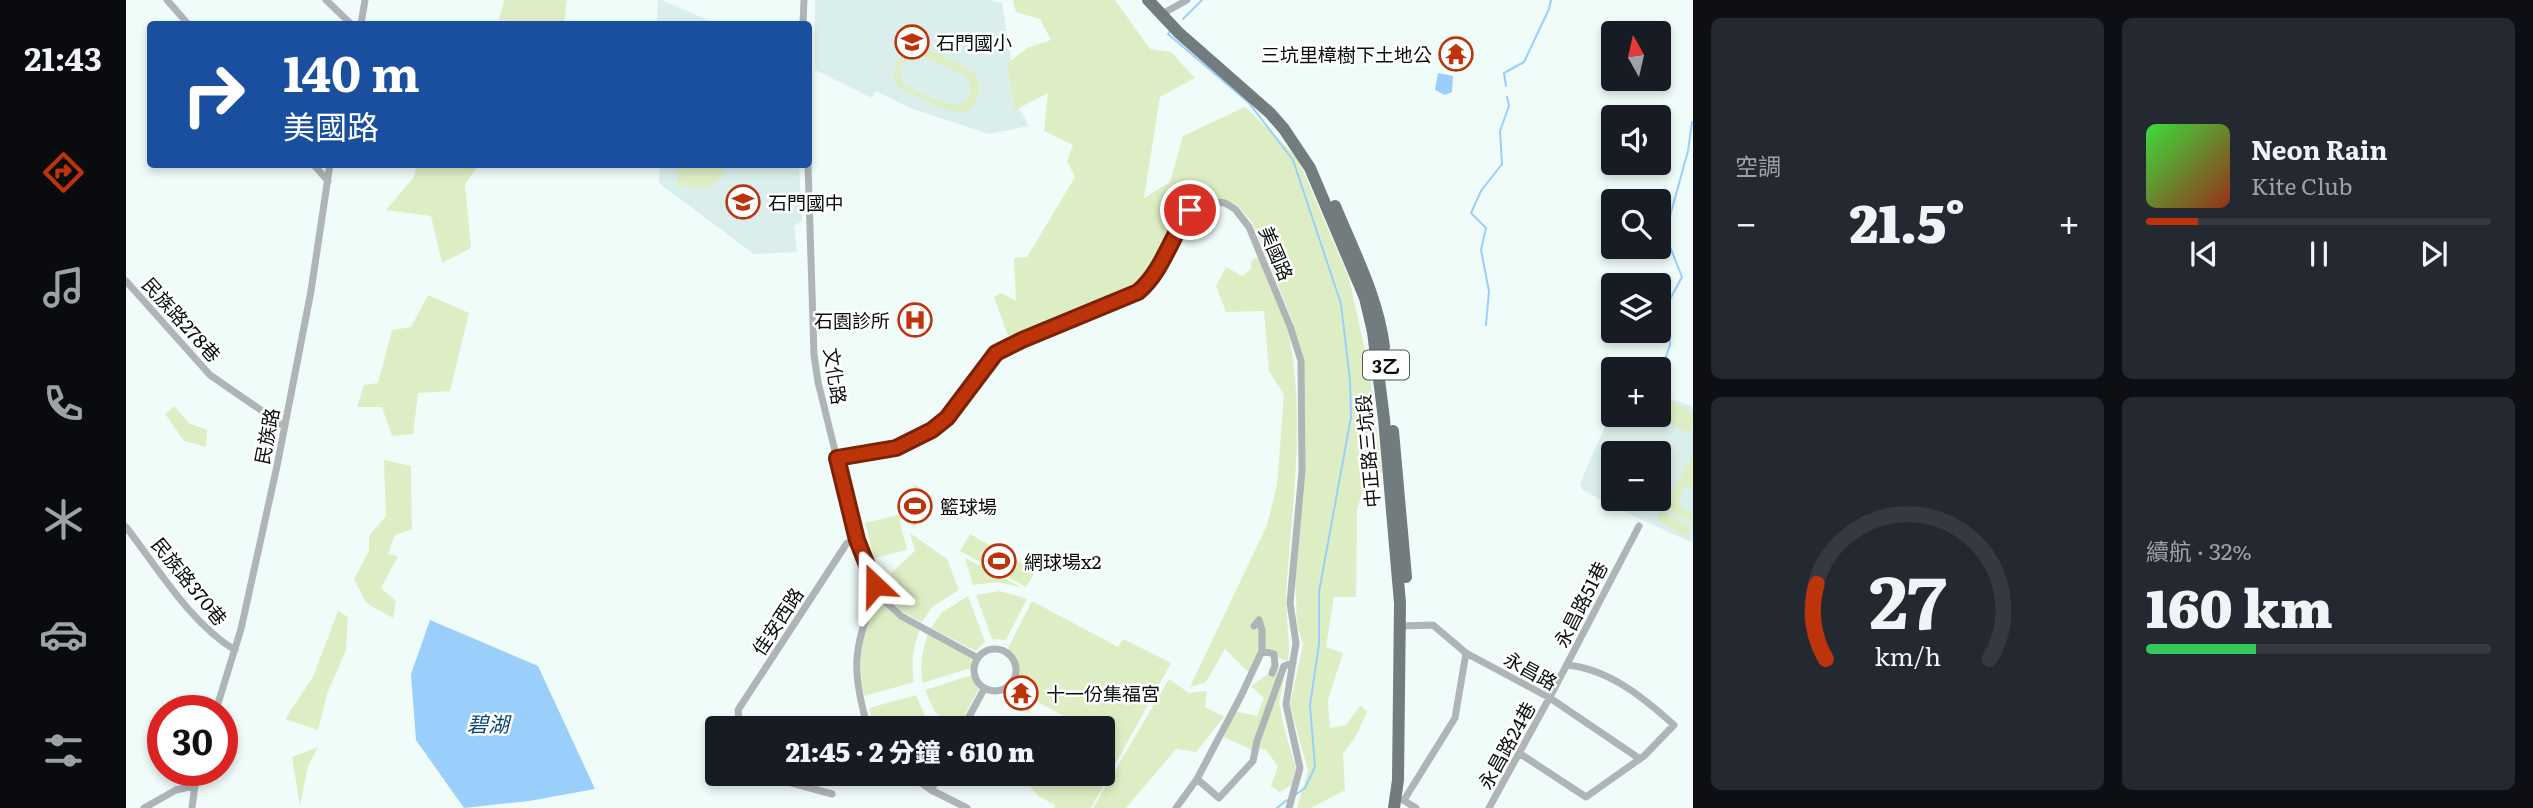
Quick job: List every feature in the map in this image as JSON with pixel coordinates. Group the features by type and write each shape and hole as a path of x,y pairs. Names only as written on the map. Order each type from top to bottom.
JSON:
{"main road":[{"name":"中正路三坑段","path":"1148,0 1164,13"},
{"name":"中正路三坑段","path":"1157,0 1179,33 1269,113 1284,130 1310,169 1365,298 1373,332 1384,419 1405,626 1405,770 1399,802"}],"street":[{"path":"167,0 185,21"},
{"path":"326,0 348,21"},
{"path":"362,21 365,0"},
{"path":"803,21 804,0"},
{"path":"1164,13 1187,0"},
{"path":"317,168 328,181"},
{"name":"民族路","path":"221,695 235,650 267,512 311,291 330,168"},
{"name":"文化路","path":"808,168 814,355 818,382 857,540 875,585 876,596"},
{"name":"美國路","path":"837,458 896,448 932,430 947,418 996,353 1138,292 1161,262 1178,226 1190,210 1208,201 1235,209 1249,227 1290,326 1301,361 1302,471 1290,603 1296,643 1286,704 1300,768 1290,806"},
{"name":"民族路278巷","path":"126,281 210,375 284,426"},
{"name":"永昌路51巷","path":"1550,698 1639,526"},
{"name":"民族路370巷","path":"126,527 214,638 235,650"},
{"name":"佳安西路","path":"739,716 738,710 848,543 857,540"},
{"name":"文化路","path":"875,585 879,581 891,582 894,593 885,601"},
{"path":"865,716 855,675 857,646 876,596 901,616 978,657"},
{"path":"1176,808 1197,779 1262,651 1259,620 1254,626"},
{"name":"永昌路","path":"1405,626 1433,625 1466,653 1550,698 1640,759"},
{"path":"998,649 1011,656 1016,665 1013,681 1005,689 995,692 984,688 974,674 978,657 989,650 998,649"},
{"path":"1262,651 1274,654 1275,666 1272,673"},
{"path":"1416,808 1399,802 1455,718 1466,653"},
{"path":"1197,779 1219,798 1253,761 1257,741 1284,666 1293,663"},
{"path":"1519,753 1586,797 1640,759 1674,726 1633,691 1593,670 1567,665"},
{"path":"969,716 984,688"},
{"name":"永昌路24巷","path":"1489,808 1550,698"},
{"path":"144,808 176,790 194,786 192,808"},
{"path":"803,786 832,794"},
{"path":"926,786 967,808"},
{"path":"931,790 933,786"}],"shaded area":[{"path":"658,0 662,0 710,21 657,21"},
{"name":"石門國小","path":"815,0 990,0 1002,3 1019,108 1029,126 989,134 910,108 876,91 872,98 815,70"},
{"name":"石門國中","path":"660,168 799,168 802,221 794,226 797,252 754,254 659,183"},
{"path":"1671,399 1693,407 1693,542 1623,511 1671,511 1671,441 1601,441 1601,500 1582,489 1580,484 1605,427 1671,427"}],"green space":[{"path":"504,0 567,0 564,21 499,20"},
{"path":"1013,0 1115,0 1150,49 1171,52 1195,78 1160,97 1144,198 1170,182 1183,136 1245,107 1297,157 1349,278 1369,368 1382,472 1369,472 1357,509 1356,597 1334,597 1326,647 1343,653 1328,700 1330,728 1346,725 1361,705 1367,712 1356,736 1343,754 1345,790 1311,808 1297,808 1308,771 1290,705 1303,645 1297,623 1295,576 1305,407 1293,322 1252,222 1236,204 1211,197 1195,199 1170,229 1140,286 1008,336 994,297 1001,293 1016,301 1014,258 1027,257 1075,177 1067,161 1073,145 1044,131 1048,93 1015,110 1007,64 1027,48 1051,40 1040,19 1016,12"},
{"path":"924,48 974,73 979,86 978,93 968,110 954,112 933,105 898,87 893,77 897,60 913,49","holes":["914,56 921,56 966,76 970,83 969,97 964,102 947,103 903,83 900,68 903,63"]},
{"path":"416,168 476,168 465,185 471,248 442,263 431,216 386,210 414,177"},
{"path":"677,168 724,168 720,178 711,186 698,188 685,183 685,187 678,187"},
{"path":"1259,256 1287,326 1296,392 1296,460 1286,593 1288,662 1264,651 1249,673 1225,649 1206,682 1190,687 1267,525 1277,485 1284,395 1269,371 1264,311 1226,312 1216,286 1226,267 1242,276 1251,269 1251,261"},
{"path":"428,295 469,313 450,391 418,393 413,434 392,436 382,407 357,407 364,385 378,383 392,330 411,327"},
{"path":"1671,401 1693,413 1691,435 1671,423"},
{"path":"174,406 189,423 207,430 206,447 184,441 165,414"},
{"path":"1693,455 1693,490 1685,486 1679,498 1681,508 1693,514 1693,521 1671,510 1671,494"},
{"path":"384,460 411,466 412,529 395,535 388,554 398,556 381,588 396,601 393,618 366,603 354,579 369,551 369,536 386,516"},
{"path":"915,485 933,496 915,527 899,518 907,550 874,558 865,523 898,515"},
{"path":"1661,511 1670,511 1668,515 1691,527 1687,536 1656,520"},
{"path":"910,533 947,559 959,590 932,607 922,622 902,612 891,600 897,597 898,581 890,574 915,551"},
{"name":"網球場x2","path":"970,534 1036,571 1026,587 960,551"},
{"path":"965,558 1021,587 997,582 973,585"},
{"path":"1000,591 1027,599 1006,640 992,639 976,595"},
{"path":"968,596 985,642 976,651 931,628 941,613"},
{"path":"878,599 887,603 900,619 920,629 913,655 914,682 864,696 862,646"},
{"path":"1032,601 1118,647 1123,639 1171,663 1115,764 1115,716 1064,716 1036,701 1029,713 1013,706 1004,685 1013,677 1016,668 1015,658 1008,648"},
{"path":"338,611 348,617 346,650 327,694 318,730 285,719 313,677"},
{"path":"928,634 972,657 971,668 922,683 922,658"},
{"path":"1285,670 1279,702 1296,768 1292,785 1280,792 1271,786 1278,766 1265,749 1252,750 1224,737 1234,711 1257,716 1264,698 1251,686 1271,672"},
{"path":"972,675 980,686 964,716 940,716 935,712 925,690"},
{"path":"1169,679 1189,693 1207,691 1205,707 1224,717 1196,752 1176,749 1126,808 1093,808 1106,786 1115,786 1115,771"},
{"path":"916,695 925,716 871,716 869,708"},
{"path":"318,747 308,766 300,806 292,757"},
{"path":"1030,786 1103,786 1091,808 1054,808 1055,805 1038,796"}],"water":[{"path":"1438,73 1453,76 1452,92 1445,95 1435,90"},
{"name":"碧湖","path":"430,620 538,666 595,789 529,801 464,808 416,740 411,674"}],"waterway":[{"path":"1183,19 1202,0"},
{"path":"1506,86 1504,73 1524,62 1551,0"},
{"path":"1170,31 1168,34 1249,103 1293,160 1341,304 1350,380 1351,417 1319,592 1319,644 1310,705 1315,767 1305,788 1295,795"},
{"path":"1486,325 1489,291 1481,250 1486,228 1471,213 1481,191 1502,164 1500,131 1509,106 1507,97"},
{"path":"1666,357 1670,345 1669,301 1682,277 1665,234 1688,151 1692,122"},
{"path":"1277,808 1287,800"}],"place":[{"name":"石門國小","path":"912,42"},
{"name":"三坑里樟樹下土地公","path":"1456,54"},
{"name":"石門國中","path":"743,202"},
{"name":"石園診所","path":"915,320"},
{"name":"籃球場","path":"915,506"},
{"name":"網球場x2","path":"999,561"},
{"name":"十一份集福宮","path":"1021,693"}],"route":[{"path":"875,585 857,540 837,458 896,448 932,430 947,418 996,353 1138,292 1161,262 1178,226 1190,210"}]}
